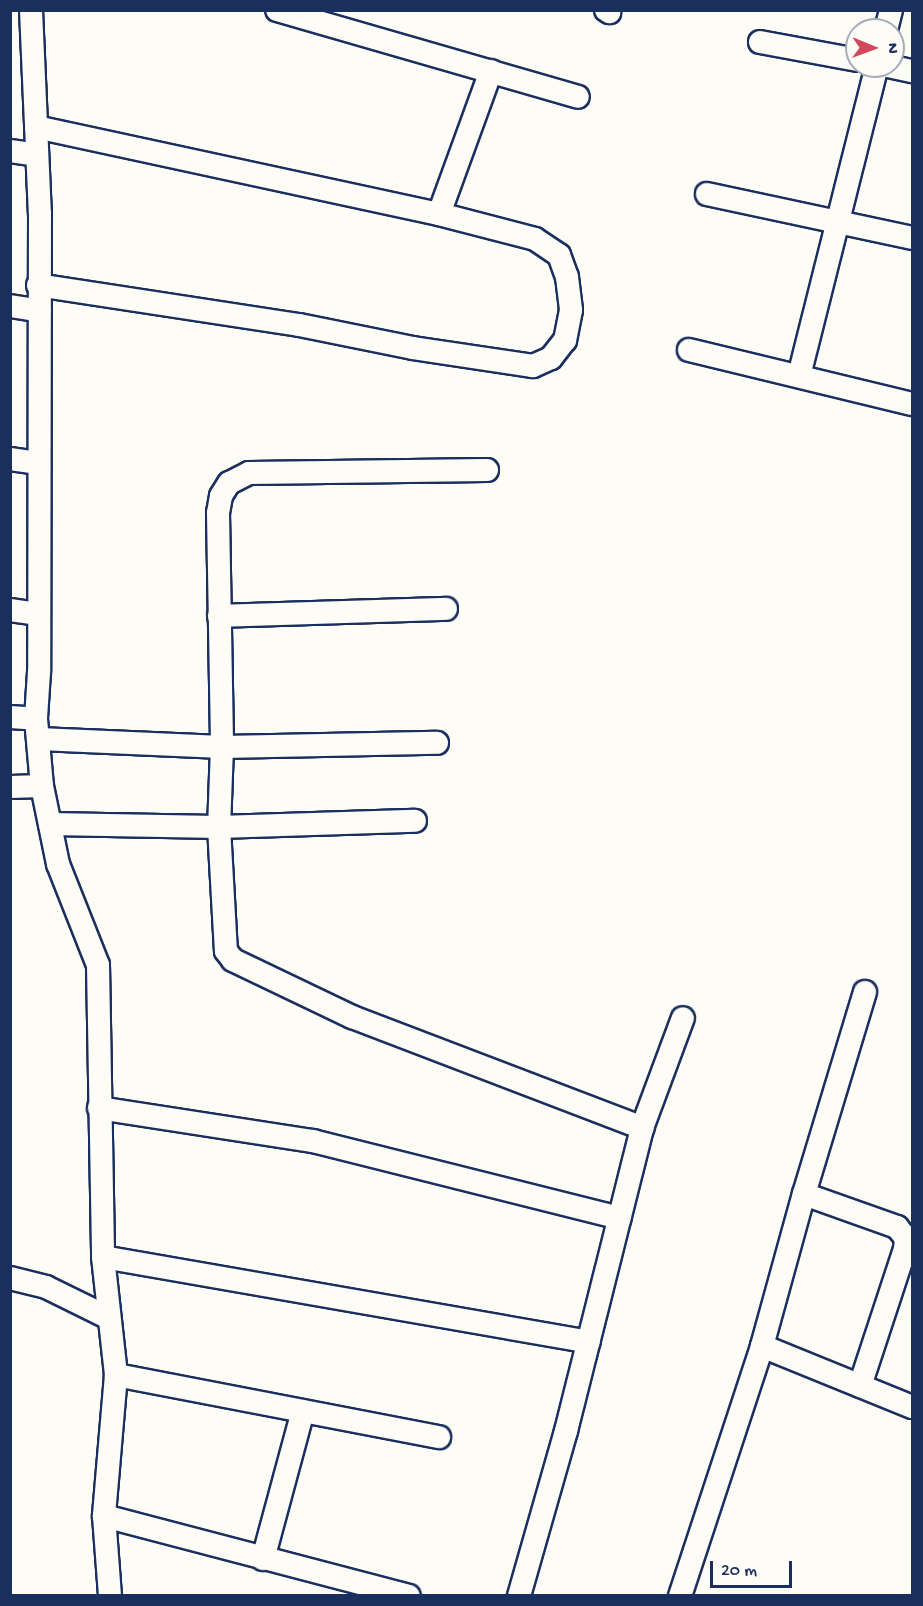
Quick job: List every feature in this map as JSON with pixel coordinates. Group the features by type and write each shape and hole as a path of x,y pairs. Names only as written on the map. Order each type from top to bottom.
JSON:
{"street":[{"path":"31,10 40,214 38,729 42,786 57,864 98,965 103,1257 116,1376 104,1516 110,1596"},
{"path":"277,10 578,97"},
{"path":"760,42 845,58"},
{"path":"439,214 491,71"},
{"path":"799,376 874,78"},
{"path":"36,127 439,214 535,239 559,255 567,277 571,310 565,340 550,358 533,366 413,348 299,325 38,285"},
{"path":"10,151 37,155"},
{"path":"707,194 912,238"},
{"path":"10,306 40,311"},
{"path":"689,350 912,404"},
{"path":"10,459 39,463"},
{"path":"487,470 249,473 229,483 221,496 218,513 222,747 219,827 223,938 226,951 233,960 352,1017 642,1128"},
{"path":"219,616 446,609"},
{"path":"10,610 39,614"},
{"path":"10,717 38,729 222,747 437,743"},
{"path":"10,787 42,786"},
{"path":"50,824 219,827 415,821"},
{"path":"680,1596 762,1346 804,1194 865,992"},
{"path":"519,1596 589,1342 642,1128 683,1018"},
{"path":"99,1108 313,1141 619,1218"},
{"path":"804,1194 897,1227 906,1238 905,1249 860,1386"},
{"path":"103,1257 589,1342"},
{"path":"10,1278 46,1287 109,1318"},
{"path":"762,1346 912,1407"},
{"path":"116,1376 439,1437"},
{"path":"263,1559 303,1411"},
{"path":"104,1516 409,1596"}]}
